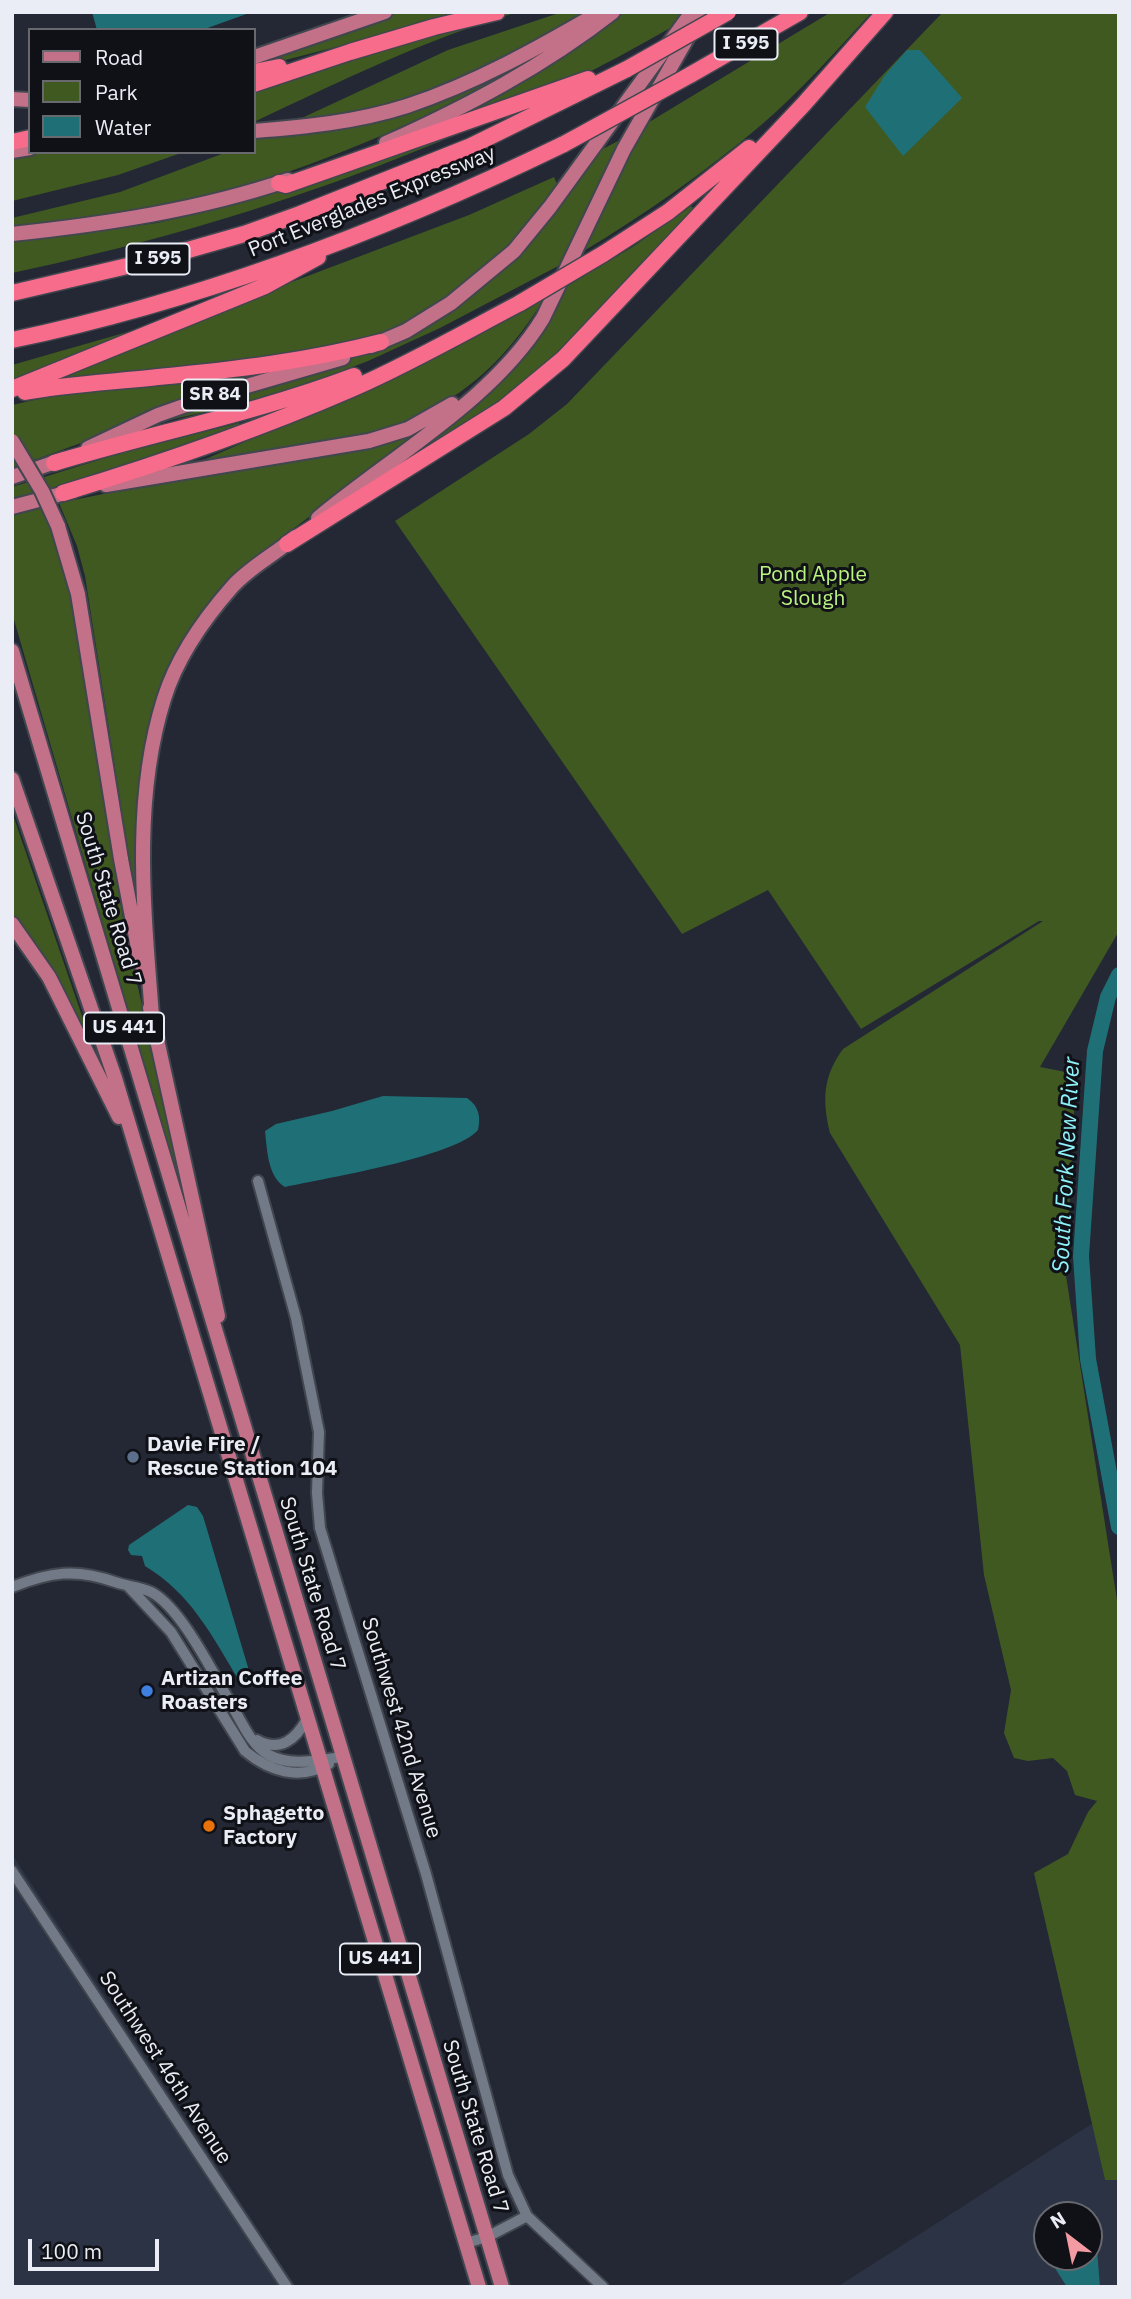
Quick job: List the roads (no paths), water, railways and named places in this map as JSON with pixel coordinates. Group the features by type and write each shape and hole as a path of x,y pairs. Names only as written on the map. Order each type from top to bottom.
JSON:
{"highway":[{"path":"256,83 433,27 497,12"},
{"name":"Port Everglades Expressway","path":"12,293 153,260 244,234 300,214 471,146 627,69 728,12"},
{"name":"Port Everglades Expressway","path":"12,340 169,299 362,233 470,188 564,144 800,12"},
{"path":"287,544 504,408 534,385 563,359 803,105 885,12"},
{"path":"256,72 350,52"},
{"path":"278,183 286,185 618,69 627,69"},
{"path":"63,493 195,450 328,399 399,367 520,303 603,254 693,194 803,105"},
{"path":"12,392 265,286 362,233"},
{"path":"54,463 265,407 325,387 396,359 520,303"},
{"path":"12,392 286,362 381,342"}],"main road":[{"path":"256,56 386,12"},
{"path":"256,131 307,127 405,106 499,68 600,12"},
{"path":"12,234 155,215 217,201 278,183 383,145 470,103 552,56 614,12"},
{"name":"SR 84","path":"12,477 54,463 158,415 209,397 349,356 417,325 451,303 514,251 550,207 692,12"},
{"path":"152,1016 143,896 144,840 156,732 164,698 179,663 195,634 213,610 252,568 287,544 492,380 528,342 543,318 624,149 702,12"},
{"path":"12,507 63,493 369,441 408,429 492,380"},
{"path":"12,441 42,491 68,553 79,601 121,859 236,1405"},
{"name":"South State Road 7","path":"12,650 502,2287"},
{"name":"South State Road 7","path":"12,779 91,1005 138,1156 479,2287"},
{"path":"12,924 49,977 69,1013 138,1156"},
{"path":"391,1995 406,2001 422,2020"}],"street":[{"name":"Southwest 42nd Avenue","path":"258,1181 296,1318 319,1432 317,1493 320,1528 426,1874 508,2175 527,2216"},
{"path":"12,1587 43,1575 72,1572 99,1576 151,1592 164,1602 187,1630 259,1748 275,1758 321,1764"},
{"path":"128,1586 171,1632 245,1751 260,1764 276,1771 297,1773 342,1757"},
{"path":"185,1654 192,1654 207,1663"},
{"path":"251,1737 264,1744 280,1746 294,1738 307,1719"},
{"name":"Southwest 46th Avenue","path":"12,1871 286,2287"},
{"path":"466,2243 527,2216 603,2287"}],"water":[{"path":"92,12 252,12 208,28 96,28"},
{"path":"907,50 920,50 962,98 903,156 865,107 885,75"},
{"path":"383,1096 467,1098 478,1112 478,1130 465,1140 418,1158 285,1187 279,1183 269,1162 265,1131 276,1124"},
{"path":"188,1505 197,1507 203,1516 250,1674 244,1684 238,1679 188,1602 145,1566 142,1556 131,1555 128,1550 129,1545"},
{"path":"1057,2271 1099,2271 1100,2287 1067,2287"}],"waterway":[{"name":"South Fork New River","path":"1119,975 1108,997 1095,1051 1081,1256 1088,1359 1119,1527"}],"place":[{"name":"Davie Fire / Rescue Station 104","path":"133,1457"},
{"name":"Artizan Coffee Roasters","path":"147,1691"},
{"name":"Sphagetto Factory","path":"209,1826"}],"park label":[{"name":"Pond Apple Slough","path":"813,587"}]}
